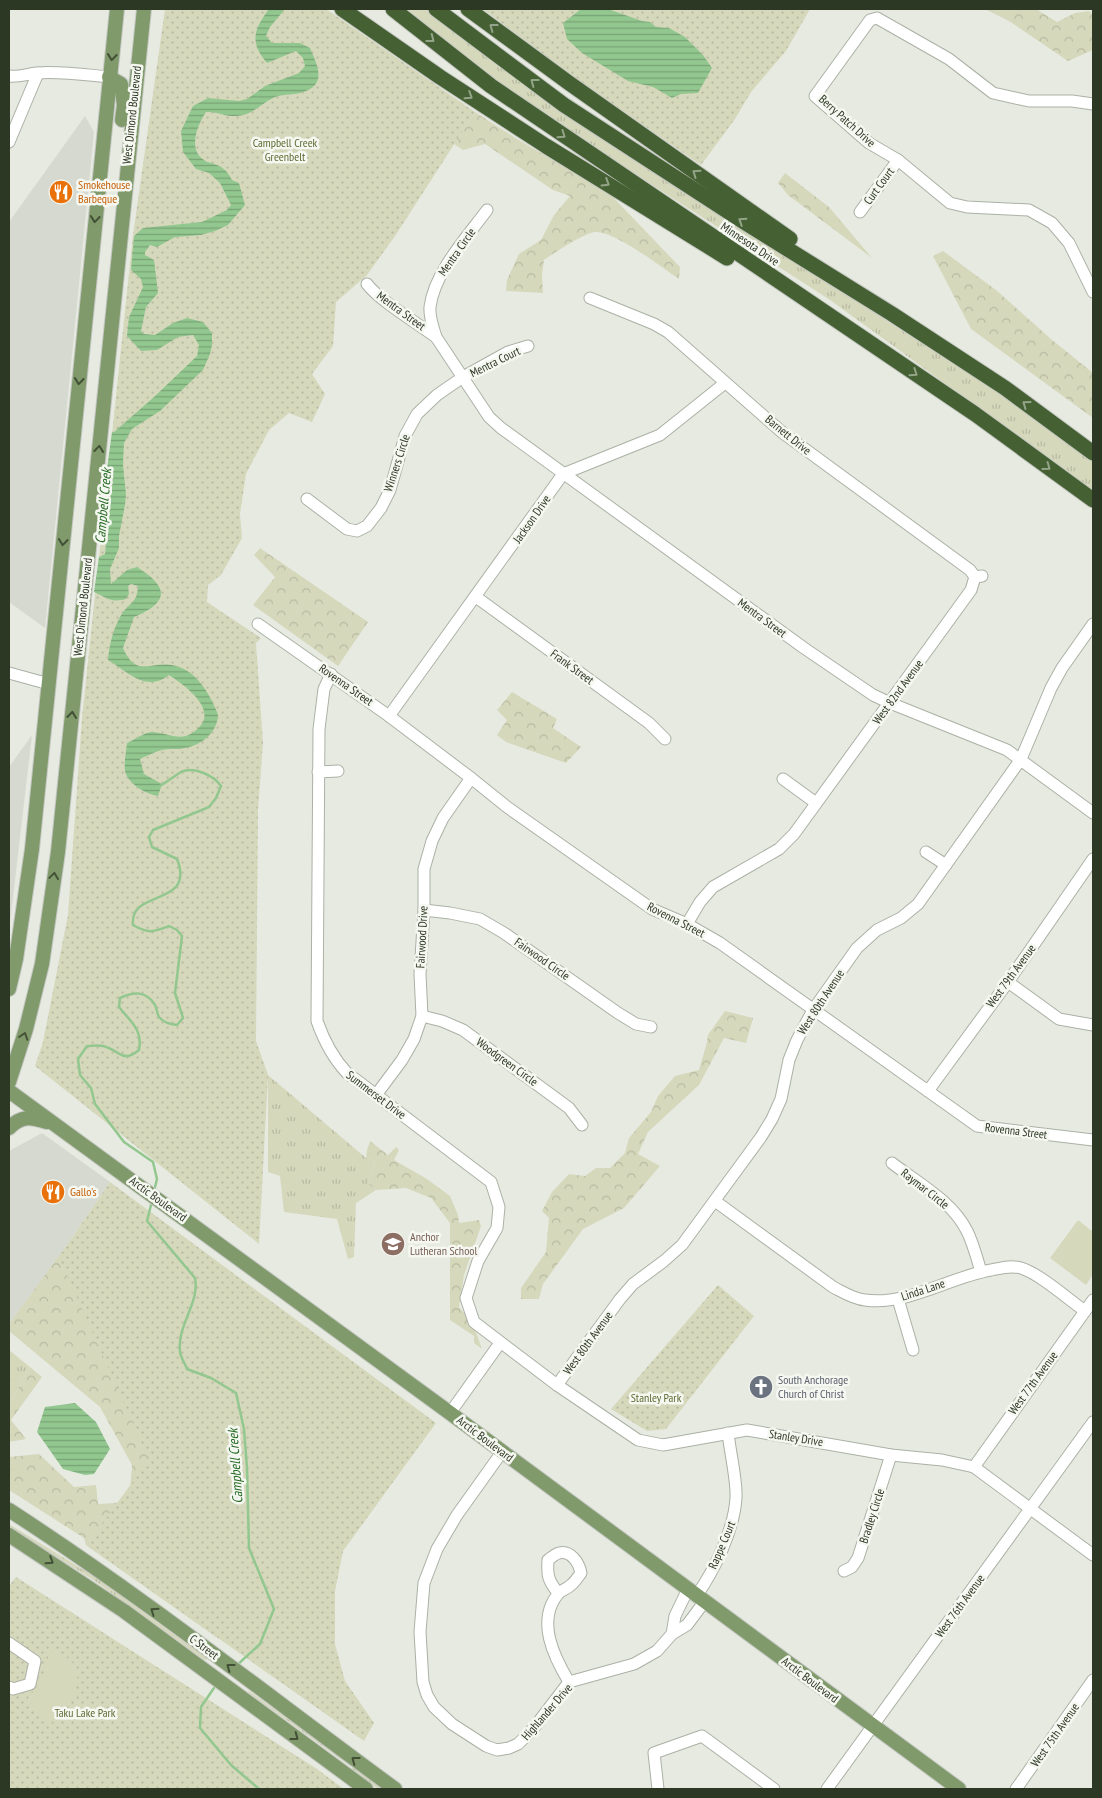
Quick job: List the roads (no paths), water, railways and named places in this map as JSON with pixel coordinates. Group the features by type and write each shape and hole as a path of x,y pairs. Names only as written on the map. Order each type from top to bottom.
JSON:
{"highway":[{"path":"342,9 440,77 546,146 887,354"},
{"name":"Minnesota Drive","path":"393,9 507,97 975,414 1093,500"},
{"name":"Minnesota Drive","path":"436,9 564,105 1005,388 1093,453"},
{"path":"468,9 892,314"}],"main road":[{"path":"9,990 16,959 32,849 117,9"},
{"name":"West Dimond Boulevard","path":"9,1082 26,1029 42,964 58,852 144,9"},
{"path":"109,77 121,84 123,91 124,105 116,188 123,203"},
{"name":"Arctic Boulevard","path":"9,1091 450,1412 957,1789"},
{"path":"9,1128 14,1123 30,1117 54,1124"},
{"name":"C Street","path":"9,1510 194,1639 395,1789"},
{"name":"C Street","path":"9,1535 83,1582 366,1789"}],"street":[{"name":"Berry Patch Drive","path":"1093,104 1072,101 1029,101 994,93 949,59 877,18 870,20 815,96 869,143 898,160 950,203 967,207 1029,210 1052,223 1070,243 1093,292"},
{"path":"9,76 17,77 38,73 109,77"},
{"path":"9,142 38,73"},
{"name":"Curt Court","path":"860,212 898,160"},
{"name":"Mentra Circle","path":"462,377 436,337 430,308 436,283 440,276 487,210"},
{"name":"Mentra Street","path":"367,284 371,290 436,337"},
{"name":"Barnett Drive","path":"590,298 654,324 668,332 790,438 979,577"},
{"name":"Mentra Court","path":"462,377 508,352 528,346"},
{"name":"Mentra Street","path":"462,377 489,417 501,428 804,648 874,695 1007,750 1093,813"},
{"name":"Winners Circle","path":"306,499 347,530 357,534 367,526 381,508 390,490 405,436 417,414 437,395 462,377"},
{"path":"563,474 660,435 725,382"},
{"name":"Jackson Drive","path":"390,716 563,474"},
{"name":"West 82nd Avenue","path":"687,924 700,902 713,887 778,849 794,834 979,577"},
{"name":"Frank Street","path":"476,598 649,723 665,739"},
{"name":"Rovenna Street","path":"258,624 390,716 507,807 652,910 687,924 720,943 977,1126 1093,1140"},
{"name":"West 80th Avenue","path":"557,1385 620,1299 633,1284 682,1245 716,1201 772,1119 780,1099 789,1060 796,1040 813,1010 857,948 877,930 901,918 918,904 1021,759 1051,688 1062,668 1093,624"},
{"path":"9,674 49,684"},
{"name":"Summerset Drive","path":"331,674 324,689 319,728 317,1021 324,1042 335,1061 347,1073 491,1182 498,1207 496,1228 478,1261 466,1298 474,1322 500,1343"},
{"path":"318,772 338,771"},
{"name":"Fairwood Drive","path":"376,1095 402,1060 414,1039 422,1016 420,974 424,910 424,869 432,841 443,818 471,778"},
{"path":"783,779 816,803"},
{"path":"926,852 946,865"},
{"name":"West 79th Avenue","path":"928,1091 1008,982 1093,859"},
{"name":"Fairwood Circle","path":"424,910 450,912 480,919 504,933 618,1013 636,1024 651,1027"},
{"path":"1008,982 1059,1019 1093,1025"},
{"name":"Woodgreen Circle","path":"422,1016 442,1021 463,1030 570,1108 582,1125"},
{"name":"Raymar Circle","path":"892,1163 947,1205 961,1220 968,1233 981,1272"},
{"name":"Linda Lane","path":"716,1201 833,1287 849,1296 865,1300 898,1299 981,1272 1012,1266 1033,1273 1085,1311"},
{"path":"898,1299 913,1350"},
{"name":"West 77th Avenue","path":"974,1467 1093,1300"},
{"path":"450,1412 500,1343"},
{"name":"Stanley Drive","path":"500,1343 557,1385 638,1440 663,1445 746,1430 892,1455 942,1460 974,1467 1093,1555"},
{"name":"West 76th Avenue","path":"827,1789 1093,1422"},
{"name":"Rappe Court","path":"697,1595 707,1580 733,1519 736,1496 728,1433"},
{"name":"Highlander Drive","path":"502,1452 457,1515 437,1549 424,1583 420,1632 423,1682 427,1696 434,1707 452,1724 486,1746 497,1750 518,1744 533,1729 569,1682 634,1664 657,1652 672,1634 688,1625 697,1595"},
{"name":"Bradley Circle","path":"844,1571 852,1566 858,1558 892,1455"},
{"path":"558,1593 550,1610 548,1632 555,1659 569,1682"},
{"name":"Highlander Drive","path":"672,1634 675,1616 697,1595"},
{"path":"9,1642 35,1661 30,1684 13,1689 9,1686"},
{"name":"West 75th Avenue","path":"1016,1789 1093,1680"},
{"path":"658,1789 654,1753 702,1736 774,1789"}],"waterway":[{"name":"Campbell Creek","path":"154,1191 157,1179 153,1162 124,1142 95,1104 91,1088 80,1075 78,1059 87,1046 103,1046 125,1056 129,1056 139,1050 138,1032 119,1007 120,998 125,996 139,994 148,997 155,1005 159,1017 167,1023 177,1025 183,1018 175,993 182,936 177,930 169,926 151,931 143,930 133,925 135,914 141,906 170,892 178,885 180,874 177,859 152,847 149,837 153,830 209,807 216,798 221,786 204,773 192,770 181,772 160,786"},
{"name":"Campbell Creek","path":"152,1201 147,1221 195,1278 196,1287 192,1305 180,1341 182,1358 187,1369 211,1378 236,1393 244,1429 249,1548 274,1609 260,1644 236,1666"},
{"name":"Campbell Creek","path":"216,1685 201,1707 200,1728 231,1765 259,1789"}],"place":[{"name":"Smokehouse Barbeque","path":"61,192"},
{"name":"Gallo's","path":"53,1192"},
{"name":"Anchor Lutheran School","path":"393,1244"},
{"name":"South Anchorage Church of Christ","path":"761,1387"}],"park label":[{"name":"Campbell Creek Greenbelt","path":"285,150"},
{"name":"Stanley Park","path":"656,1398"},
{"name":"Taku Lake Park","path":"85,1713"}]}
